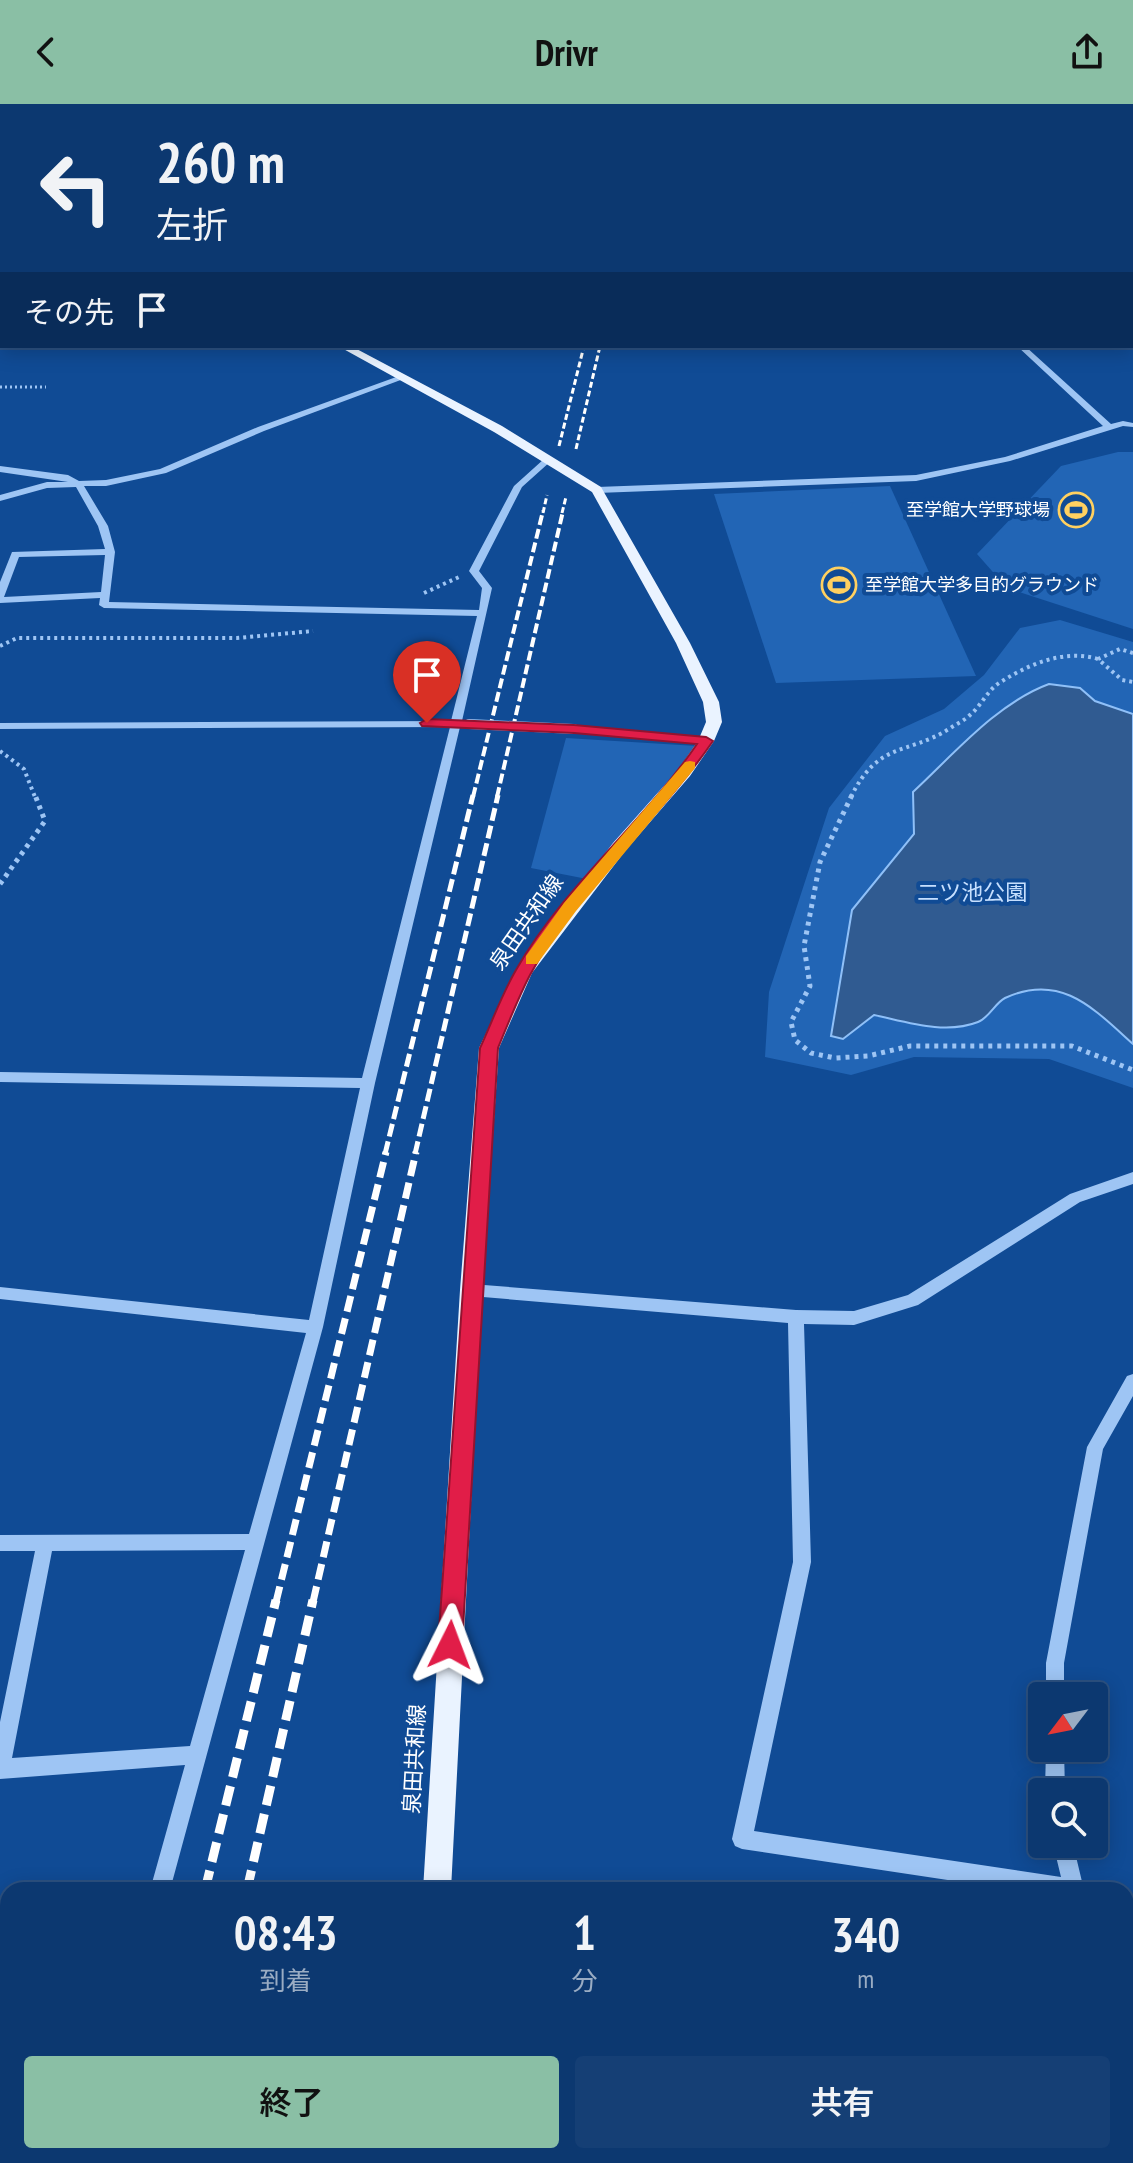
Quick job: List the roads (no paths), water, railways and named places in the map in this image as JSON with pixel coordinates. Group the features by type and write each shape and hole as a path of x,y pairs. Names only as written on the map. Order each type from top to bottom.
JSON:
{"main road":[{"path":"347,348 498,429 597,490"},
{"name":"泉田共和線","path":"437,1882 471,1290 489,1048 524,971 570,907 684,773 706,741 714,722 711,702 683,643 597,490"}],"street":[{"path":"1023,348 1110,428"},
{"path":"0,498 47,485 79,485 163,471 261,429 402,378"},
{"path":"597,490 916,478 1007,459 1110,428 1133,425"},
{"path":"162,1882 315,1327 368,1083 463,723 487,588 474,571 478,556 518,486 547,461"},
{"path":"0,469 68,478 79,485 103,526 110,552 104,605 483,613"},
{"path":"104,595 0,598 15,554 110,552"},
{"path":"0,726 463,723 706,741"},
{"path":"0,1077 368,1083"},
{"path":"471,1290 796,1317 854,1318 913,1300 1075,1198 1133,1178"},
{"path":"0,1293 315,1327"},
{"path":"796,1317 802,1562 742,1839 1022,1882"},
{"path":"1055,1682 1055,1663 1095,1447 1133,1381"},
{"path":"0,1543 257,1542"},
{"path":"45,1544 0,1769 197,1755"},
{"path":"1066,1858 1072,1882"}],"railway":[{"path":"559,446 584,348"},
{"path":"576,449 600,348"},
{"path":"543,513 547,495"},
{"path":"562,513 566,497"},
{"path":"473,797 543,511"},
{"path":"497,797 563,511"},
{"path":"385,1154 473,795"},
{"path":"415,1154 498,795"},
{"path":"276,1602 386,1152"},
{"path":"313,1602 416,1152"},
{"path":"207,1882 276,1600"},
{"path":"249,1882 313,1600"}],"place":[{"name":"至学館大学野球場","path":"1076,510"},
{"name":"至学館大学多目的グラウンド","path":"839,585"}],"park label":[{"name":"二ツ池公園","path":"972,892"}]}
